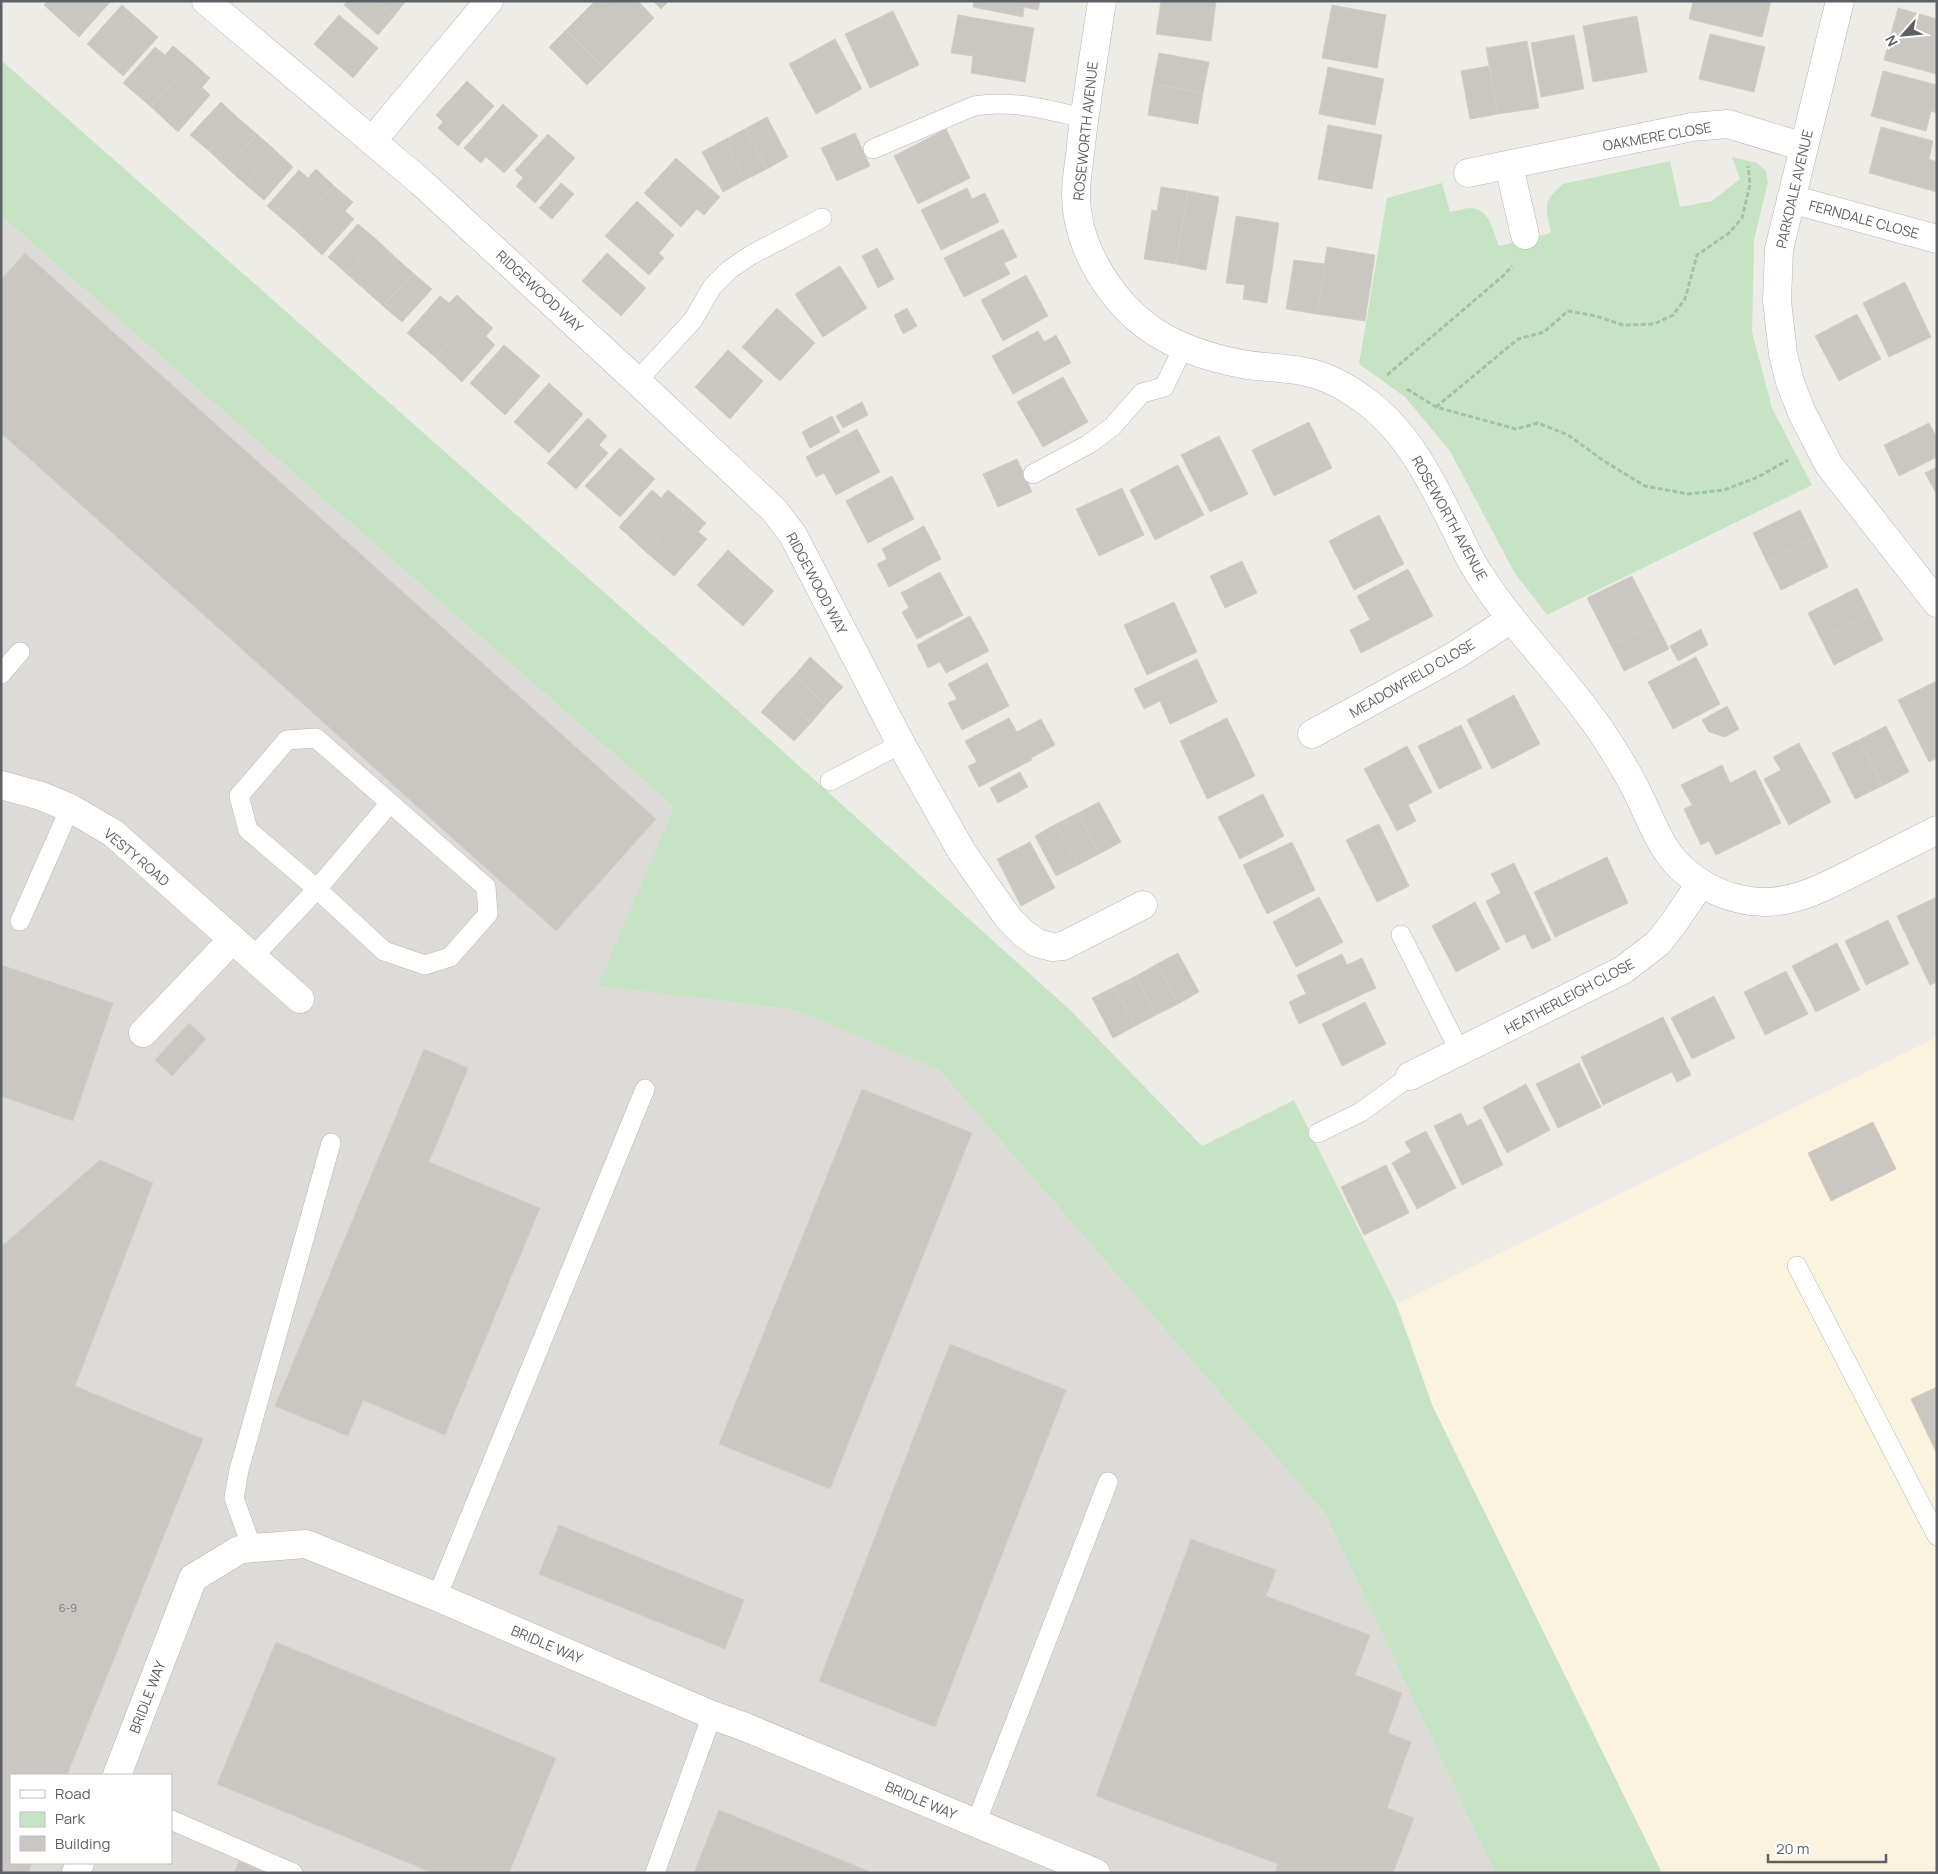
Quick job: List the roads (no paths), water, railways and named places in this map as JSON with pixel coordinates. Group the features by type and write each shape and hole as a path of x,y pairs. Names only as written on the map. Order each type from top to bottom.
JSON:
{"street":[{"name":"RIDGEWOOD WAY","path":"206,1 430,190 638,380 774,510 793,535 901,744 962,852 1009,920 1022,933 1037,943 1052,947 1063,946 1143,905"},
{"path":"372,140 489,1"},
{"name":"ROSEWORTH AVENUE","path":"1102,1 1084,118 1076,194 1079,223 1091,258 1109,289 1125,308 1145,326 1183,348 1241,364 1307,372 1333,382 1364,400 1388,420 1426,470 1477,571 1511,619 1588,711 1608,741 1639,794 1661,842 1679,866 1701,883 1728,897 1752,902 1770,902 1794,898 1818,890 1937,830"},
{"name":"PARKDALE AVENUE","path":"1840,1 1779,249 1778,324 1790,382 1817,444 1844,486 1937,602"},
{"name":"OAKMERE CLOSE","path":"1468,173 1692,127 1728,124 1804,147"},
{"path":"1509,166 1525,235"},
{"name":"FERNDALE CLOSE","path":"1790,199 1937,239"},
{"name":"MEADOWFIELD CLOSE","path":"1312,734 1456,654 1511,619"},
{"name":"VESTY ROAD","path":"1,786 41,796 70,808 113,833 300,999"},
{"name":"HEATHERLEIGH CLOSE","path":"1410,1076 1623,970 1658,943 1701,883"},
{"path":"143,1033 232,940"},
{"name":"BRIDLE WAY","path":"117,1774 193,1578 239,1550 306,1544 437,1597 712,1715 1096,1873"}],"lane":[{"path":"873,149 974,106 991,103 1015,103 1084,118"},
{"path":"638,380 693,320 712,287 729,270 751,255 822,218"},
{"path":"1033,474 1089,444 1112,427 1142,393 1164,387 1183,348"},
{"path":"1,674 20,652"},
{"path":"316,738 486,888 488,914 450,957 425,965 384,951 317,889 248,830 239,796 288,740 316,738"},
{"path":"830,781 901,744"},
{"path":"252,958 317,889 390,803"},
{"path":"20,921 70,808"},
{"path":"1401,935 1460,1052"},
{"path":"1318,1133 1361,1112 1410,1076"},
{"path":"437,1597 645,1089"},
{"path":"252,1548 234,1498 239,1470 331,1143"},
{"path":"1796,1266 1937,1536"},
{"path":"976,1823 1108,1482"},
{"path":"655,1873 712,1715"},
{"path":"172,1820 293,1873"}]}
